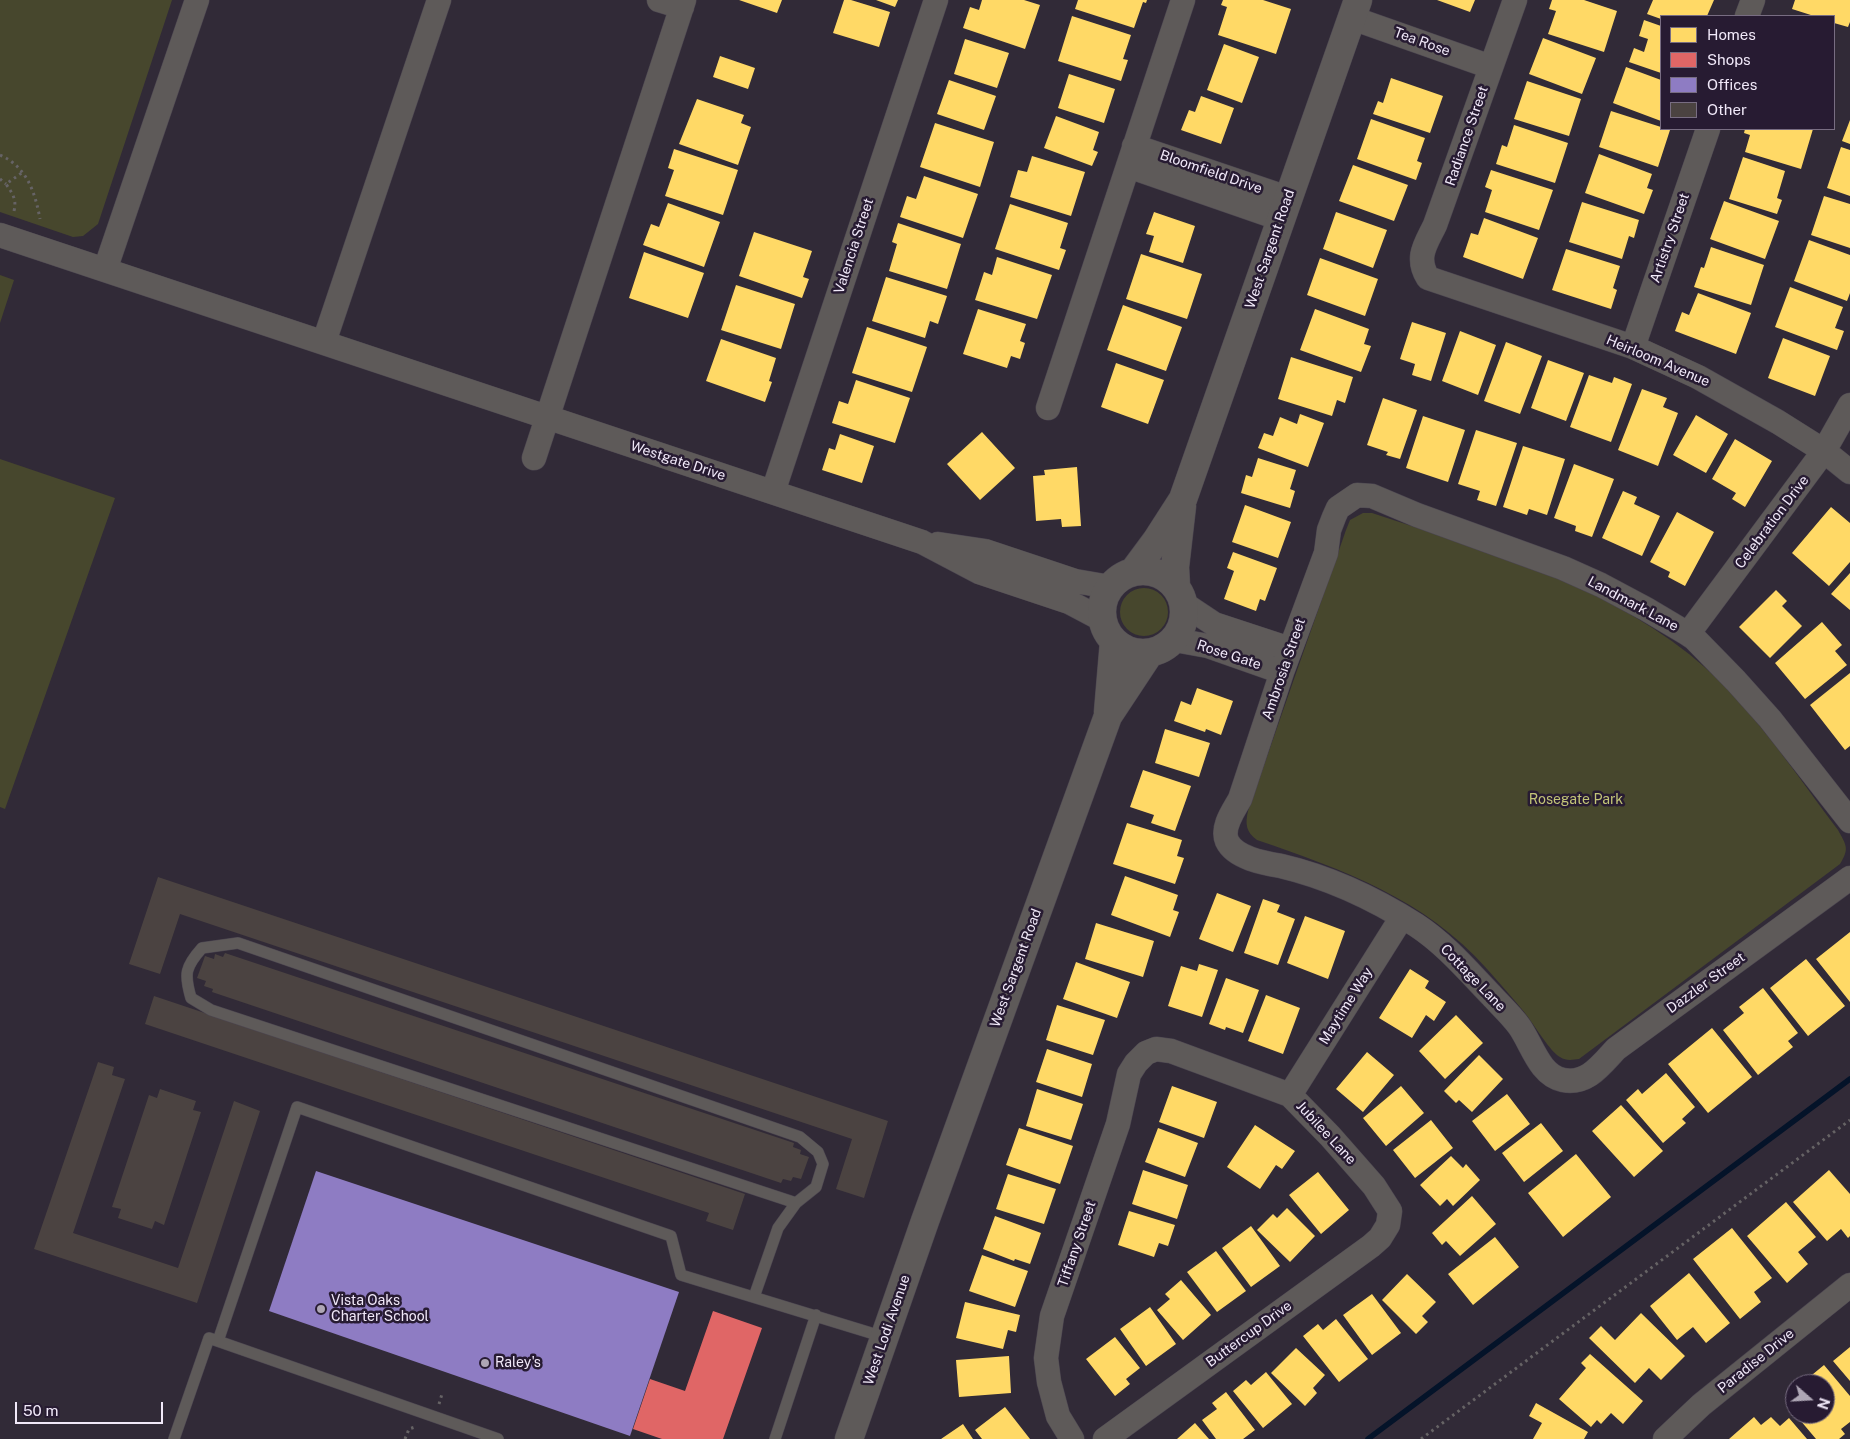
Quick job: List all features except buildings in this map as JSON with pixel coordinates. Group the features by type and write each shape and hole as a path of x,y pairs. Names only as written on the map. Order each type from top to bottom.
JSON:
{"street":[{"path":"105,270 197,0"},
{"path":"324,342 439,0"},
{"path":"534,458 683,4 659,0"},
{"name":"Valencia Street","path":"773,492 936,0"},
{"path":"1048,408 1183,0"},
{"name":"Radiance Street","path":"1424,272 1421,262 1423,251 1436,225 1515,0"},
{"path":"1747,15 1753,0"},
{"name":"Tea Rose","path":"1355,9 1491,67"},
{"name":"West Sargent Road","path":"1180,595 1175,567 1183,499 1355,9"},
{"name":"Artistry Street","path":"1633,347 1708,130"},
{"name":"Bloomfield Drive","path":"1131,156 1284,208"},
{"name":"Westgate Drive","path":"0,235 922,542 979,572 1068,602 1108,631"},
{"name":"Heirloom Avenue","path":"1424,272 1428,278 1437,282 1633,347 1718,387 1824,451 1850,472"},
{"name":"Celebration Drive","path":"1688,634 1824,451 1850,406"},
{"name":"Landmark Lane","path":"1347,500 1357,495 1372,496 1417,515 1563,568 1616,593 1688,634 1736,681 1770,719 1850,821"},
{"name":"West Sargent Road","path":"1133,572 1183,499"},
{"name":"Ambrosia Street","path":"1227,841 1226,830 1230,817 1240,799 1290,649 1326,553 1329,530 1338,508 1347,500"},
{"name":"Westgate Drive","path":"922,542 985,551 1075,581 1110,587"},
{"path":"1145,570 1156,572 1167,578 1180,595 1185,617 1182,629 1175,640 1163,649 1149,654 1124,649 1108,631 1102,609 1110,587 1121,578 1133,572 1145,570"},
{"name":"Rose Gate","path":"1180,595 1214,624 1290,649"},
{"name":"West Sargent Road","path":"1108,631 1108,716"},
{"name":"Rose Gate","path":"1175,640 1208,646 1282,672"},
{"name":"West Sargent Road","path":"925,1221 1108,716 1149,654"},
{"name":"Cottage Lane","path":"1227,841 1236,850 1250,858 1306,872 1386,907 1417,926 1449,950 1519,1025 1538,1060 1549,1074 1563,1080"},
{"name":"Dazzler Street","path":"1563,1080 1578,1081 1590,1076 1616,1049 1850,878"},
{"name":"Maytime Way","path":"1290,1095 1402,917"},
{"name":"Jubilee Lane","path":"1146,1053 1156,1050 1171,1052 1290,1095 1330,1136 1381,1196 1390,1211 1388,1225"},
{"name":"Tiffany Street","path":"1072,1439 1058,1416 1049,1382 1046,1358 1048,1335 1052,1316 1118,1124 1129,1074 1136,1062 1146,1053"},
{"name":"West Lodi Avenue","path":"849,1439 925,1221"},
{"name":"Buttercup Drive","path":"1105,1439 1371,1246 1380,1238 1388,1225"},
{"name":"Paradise Drive","path":"1665,1439 1701,1405 1850,1286"}],"lane":[{"path":"754,1297 778,1228 796,1204 816,1187 823,1164 818,1152 800,1137 238,944 202,948 189,962 186,981 191,998 211,1010 796,1204"},
{"path":"218,1341 297,1107 671,1236 681,1275 884,1337"},
{"path":"775,1439 816,1315"},
{"path":"174,1439 209,1338 498,1439"}],"path":[{"path":"0,155 19,167 29,180 36,199 40,219"},
{"path":"6,184 23,172"},
{"path":"0,179 15,196 16,205 14,211"},
{"path":"1421,1439 1850,1120"}],"green space":[{"path":"0,0 172,0 98,224 83,236 73,237 0,212"},
{"path":"0,275 14,280 0,323"},
{"path":"0,459 115,498 5,809 0,807"},
{"name":"Rosegate Park","path":"1363,513 1372,513 1496,554 1577,587 1616,606 1653,628 1689,654 1731,693 1769,737 1838,830 1846,847 1840,864 1579,1059 1569,1060 1556,1055 1525,1013 1487,969 1463,945 1437,924 1410,905 1352,876 1257,840 1247,827 1248,811 1346,530 1350,520"},
{"path":"1139,588 1149,588 1161,595 1168,607 1168,617 1161,629 1149,636 1139,636 1131,632 1124,625 1120,617 1120,607 1124,599 1131,592"}],"waterway":[{"path":"1368,1439 1850,1079"}],"place":[{"name":"Vista Oaks Charter School","path":"321,1309"},
{"name":"Raley's","path":"485,1363"}]}
